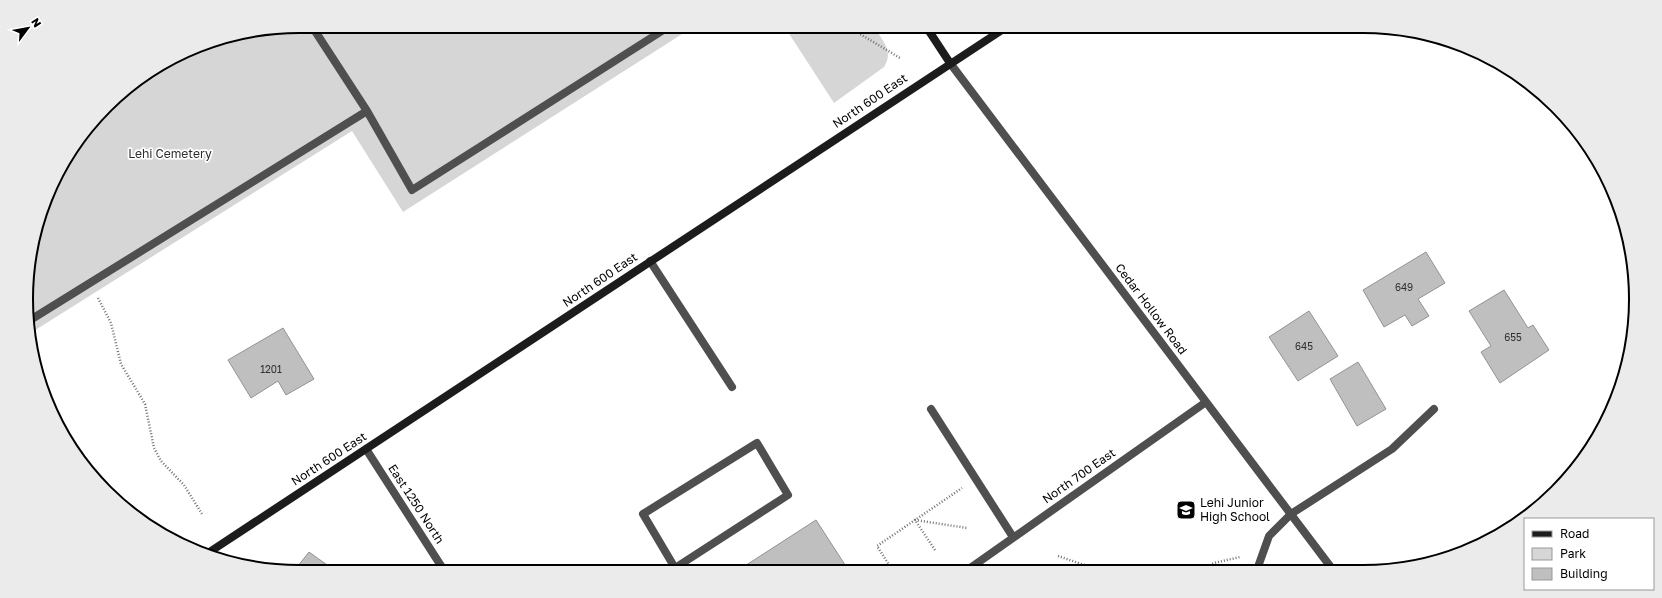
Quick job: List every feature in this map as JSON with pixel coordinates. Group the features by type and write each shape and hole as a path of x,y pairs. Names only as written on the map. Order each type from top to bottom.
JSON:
{"street":[{"path":"316,33 367,111 412,190 659,33"},
{"path":"930,33 950,63"},
{"name":"North 600 East","path":"212,551 997,33"},
{"name":"Cedar Hollow Road","path":"950,63 1329,565"},
{"path":"34,318 367,111"},
{"path":"650,261 732,387"},
{"name":"North 700 East","path":"974,565 1206,402"},
{"path":"931,409 1013,537"},
{"path":"1260,565 1269,536 1291,514 1392,449 1434,410"},
{"path":"670,565 643,514 757,443 788,495 681,565"},
{"name":"East 1250 North","path":"366,449 441,565"}],"path":[{"path":"858,33 900,58"},
{"path":"89,284 111,323 121,364 144,404 154,448 161,461 184,485 202,514"},
{"path":"889,565 877,546 968,485"},
{"path":"916,520 967,528"},
{"path":"916,520 934,550"},
{"path":"1058,556 1084,565"},
{"path":"1211,565 1240,557"}],"green space":[{"name":"Lehi Cemetery","path":"299,33 684,33 403,212 352,131 35,330 33,299 35,264 47,213 60,181 88,137 111,111 137,88 181,60 213,47 247,38 264,35"},
{"path":"789,33 878,33 888,51 887,61 884,67 834,103"}],"building":[{"path":"1426,252 1445,283 1418,299 1429,316 1412,326 1405,315 1384,327 1363,290"},
{"path":"1504,290 1528,328 1533,325 1549,350 1500,383 1481,352 1491,346 1469,311"},
{"path":"1309,311 1338,356 1298,381 1269,337"},
{"path":"283,328 314,379 286,395 278,381 251,398 228,360"},
{"path":"1358,362 1386,409 1357,426 1330,379"},
{"path":"816,520 845,565 746,565"},
{"path":"309,552 327,565 299,565"}],"place":[{"name":"Lehi Junior High School","path":"1186,510"}]}
